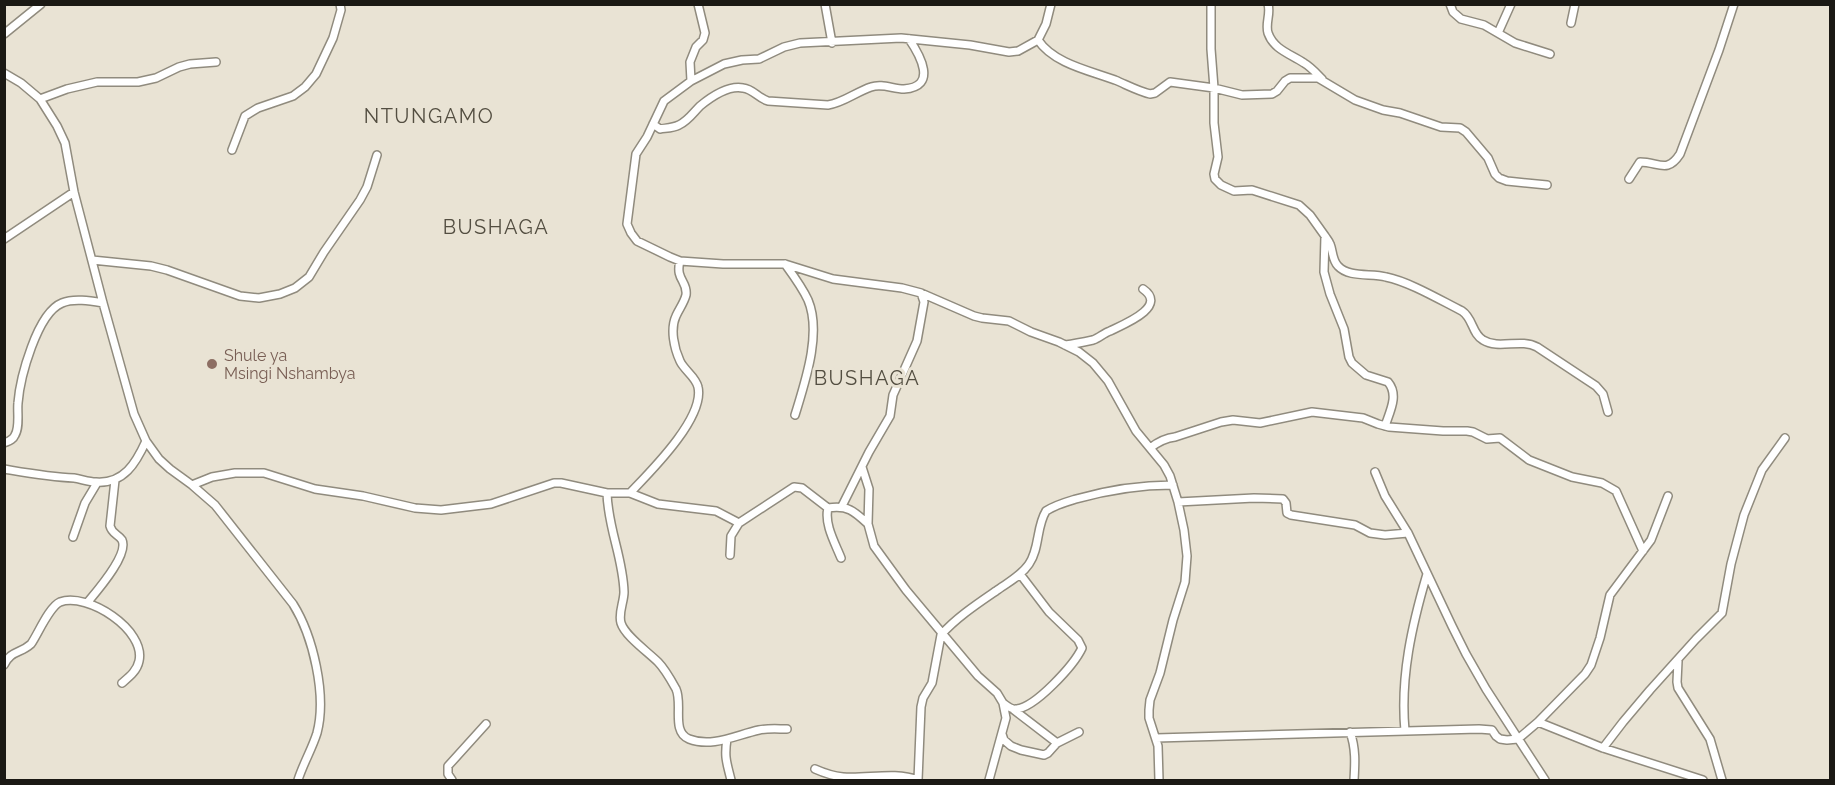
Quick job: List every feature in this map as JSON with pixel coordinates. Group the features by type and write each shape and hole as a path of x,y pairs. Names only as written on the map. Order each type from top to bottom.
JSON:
{"street":[{"path":"4,34 41,4"},
{"path":"232,150 244,116 258,108 293,96 316,74 333,38 341,10 340,4"},
{"path":"691,81 690,62 696,46 703,40 705,33 698,4"},
{"path":"825,4 832,43"},
{"path":"1051,4 1046,24 1038,40 1018,51 1009,52 970,45 909,39 867,39 792,45 765,57 724,64 691,81 664,101 636,154 627,224 638,241 680,261 785,264 839,280 902,288 921,293 974,316 1016,323 1031,332 1079,352 1093,363 1108,381 1136,431 1164,465 1173,485 1184,530 1187,571 1161,674 1150,700 1149,718 1158,746 1159,780"},
{"path":"1211,4 1214,123 1218,158 1215,179 1221,185 1234,191 1252,190 1299,205 1310,215 1325,236 1337,265 1343,270 1350,273 1386,277 1410,285 1465,313 1476,333 1485,342 1507,345 1530,343 1596,386 1603,394 1608,412"},
{"path":"1268,4 1268,30 1272,40 1285,53 1307,65 1324,81"},
{"path":"1450,4 1453,12 1461,19 1484,25 1515,43 1550,54"},
{"path":"1498,33 1511,4"},
{"path":"1571,22 1575,4"},
{"path":"1629,179 1640,162 1670,165 1676,161 1734,4"},
{"path":"653,124 660,129 679,125 690,118 708,100 731,88 751,90 762,99 828,105 871,87 902,89 912,87 921,80 924,65 920,54 909,39"},
{"path":"1038,40 1048,51 1074,67 1146,93 1155,93 1170,82 1214,88 1242,95 1272,94 1290,78 1318,78 1355,100 1383,110 1400,113 1441,127 1460,128 1488,158 1499,178 1507,181 1547,185"},
{"path":"40,99 67,89 97,82 138,82 156,78 190,64 216,62"},
{"path":"4,73 21,83 40,99 65,142 74,192 92,260 134,414 146,441 159,459 215,505 293,604 306,628 317,672 321,707 317,732 298,780"},
{"path":"92,260 142,264 167,270 240,296 259,298 280,294 295,288 309,277 363,194 377,155"},
{"path":"4,239 74,192"},
{"path":"1325,236 1324,272 1344,329 1349,357 1352,363 1366,375 1388,382 1394,391 1385,426"},
{"path":"630,494 685,430 697,402 698,386 681,362 673,335 673,324 686,292 678,270 680,261"},
{"path":"785,264 804,292 812,312 811,353 795,415"},
{"path":"1065,345 1094,339 1142,314 1149,306 1150,299 1147,291 1143,289"},
{"path":"842,506 868,452 890,416 892,395 917,340 924,302 921,293"},
{"path":"4,443 12,440 16,434 18,400 23,372 32,346 47,317 65,301 88,300 104,303"},
{"path":"1150,448 1158,442 1221,422 1233,420 1260,423 1312,412 1363,418 1385,426 1473,432 1487,439 1500,438 1529,460 1572,477 1602,483 1616,491 1643,552"},
{"path":"1603,748 1696,639 1722,614 1731,564 1744,515 1762,470 1785,438"},
{"path":"4,469 97,483 115,480 126,474 133,466 146,441"},
{"path":"862,467 869,489 868,524 874,546 906,590 978,676 997,693 1003,703 1006,718 989,780"},
{"path":"1375,472 1385,496 1408,533 1466,654 1545,780"},
{"path":"192,485 212,477 235,473 264,473 327,491 363,496 415,508 441,510 491,504 554,483 561,483 607,493 630,494 658,504 717,511 739,523"},
{"path":"87,603 106,580 123,548 121,539 110,529 115,480"},
{"path":"73,537 85,503 97,483"},
{"path":"815,769 839,777 882,776 918,780 921,707 923,698 932,684 939,639 943,632 981,601 1020,574 1032,559 1043,515 1050,508 1114,489 1173,485"},
{"path":"730,555 731,536 739,523 794,487 802,488 828,508 842,506 857,514 868,524"},
{"path":"607,493 609,519 624,581 624,598 620,617 625,631 661,664 677,690 680,701 679,728 681,734 699,742 711,743 763,729 787,729"},
{"path":"1156,738 1489,729 1493,730 1500,739 1518,739 1538,722 1591,665 1611,595 1651,540 1668,496"},
{"path":"1178,502 1254,498 1283,499 1287,513 1291,516 1355,525 1370,533 1385,535 1408,533"},
{"path":"828,508 828,519 841,558"},
{"path":"1014,710 1024,706 1059,680 1082,648 1078,640 1049,612 1020,574"},
{"path":"1405,731 1403,715 1407,661 1414,617 1427,574"},
{"path":"4,665 12,654 31,644 56,605 66,601 87,603 120,622 132,633 140,659 137,667 122,683"},
{"path":"1678,661 1678,688 1710,739 1722,780"},
{"path":"1003,703 1057,743"},
{"path":"1538,722 1603,748 1703,780"},
{"path":"452,780 448,774 448,766 486,724"},
{"path":"1002,734 1006,743 1037,755 1048,753 1057,743 1079,732"},
{"path":"1350,732 1354,755 1354,780"},
{"path":"727,739 726,764 731,780"}],"place":[{"name":"Shule ya Msingi Nshambya","path":"212,364"}],"district":[{"name":"NTUNGAMO","path":"429,116"},
{"name":"BUSHAGA","path":"496,227"},
{"name":"BUSHAGA","path":"867,378"}]}
